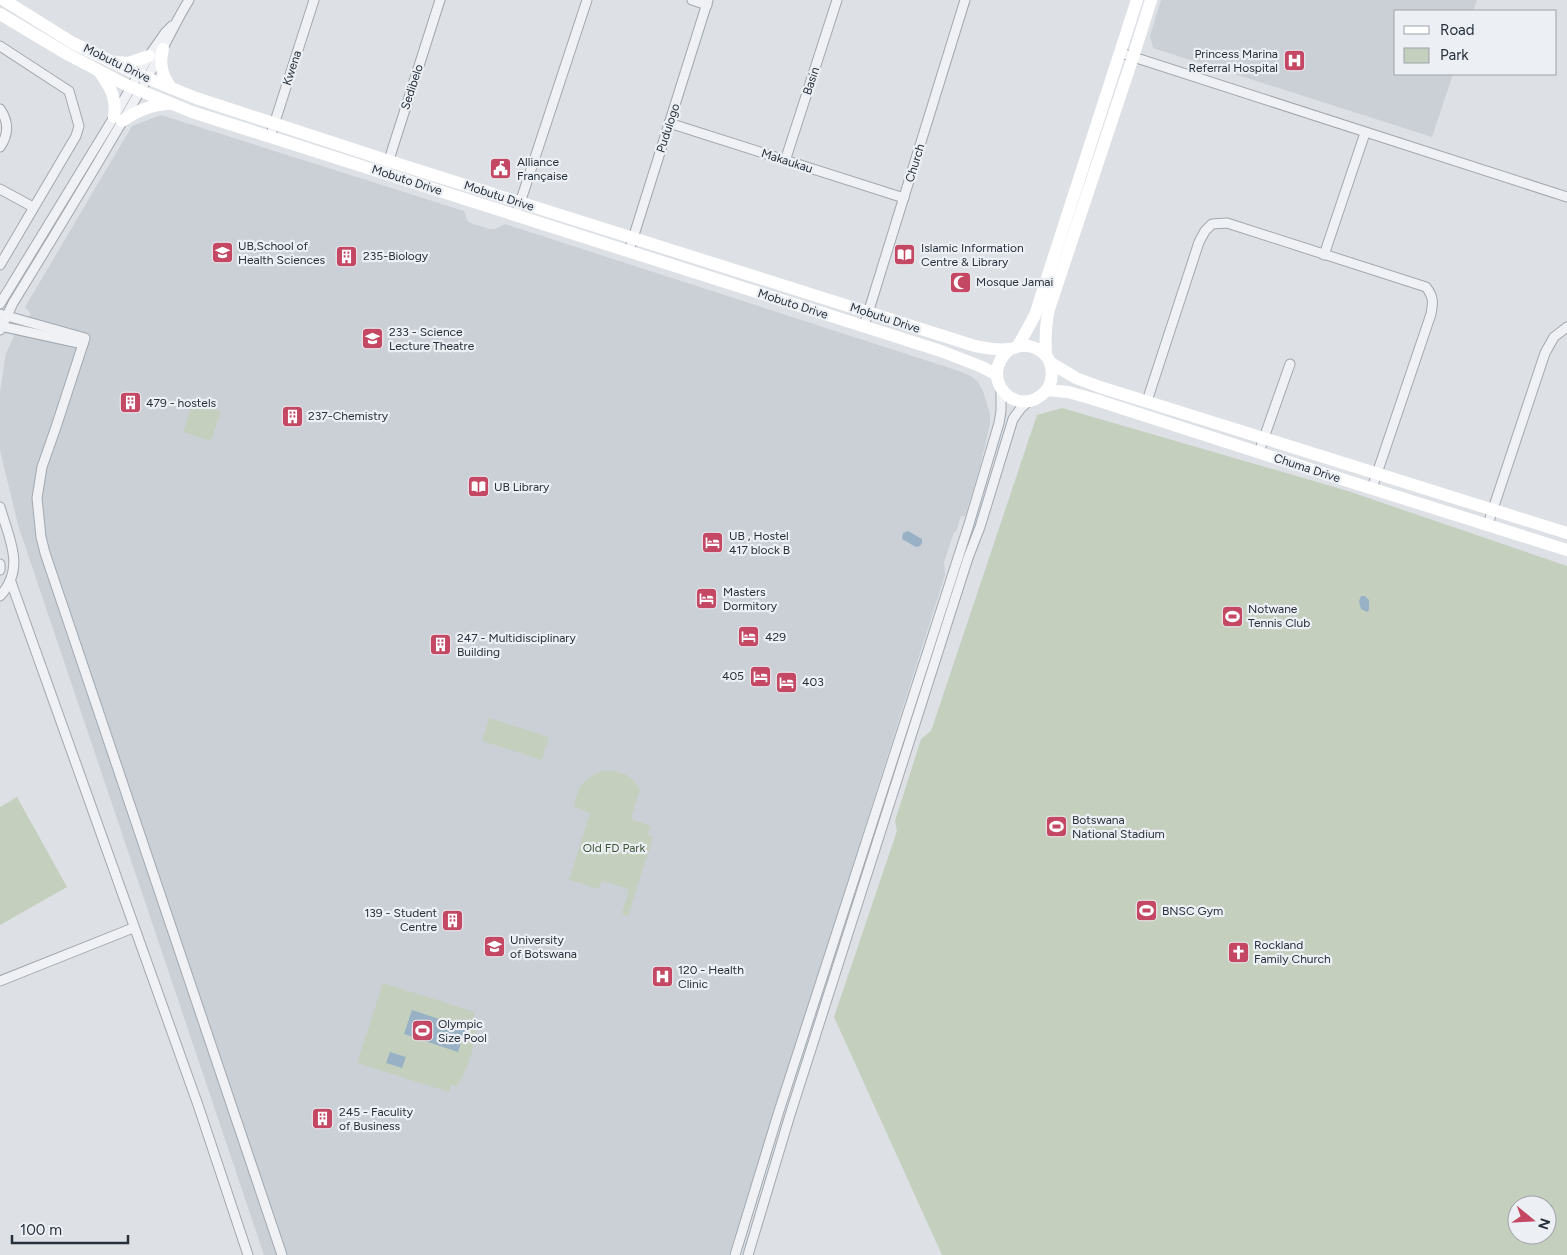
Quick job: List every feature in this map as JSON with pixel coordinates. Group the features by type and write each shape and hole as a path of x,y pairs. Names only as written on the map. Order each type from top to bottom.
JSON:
{"main road":[{"name":"Mobutu Drive","path":"4,0 73,42 142,76 386,167 498,203 632,238 975,346 1014,348"},
{"path":"1137,0 1035,315 1014,348 1000,360 997,367 1001,389 1014,399 1029,401 1039,397 1047,390 1051,382 1052,372 1044,335 1045,324 1151,0"},
{"name":"Mobuto Drive","path":"0,14 67,54 135,89 171,104 270,137 386,167"},
{"path":"163,50 160,60 165,79 170,88"},
{"path":"108,60 128,63 149,56"},
{"path":"98,70 113,93 118,119 146,107 157,104 171,104"},
{"name":"Mobuto Drive","path":"519,209 629,251 960,358 997,375"},
{"path":"1014,348 1033,347 1048,360"},
{"name":"Chuma Drive","path":"1048,360 1076,378 1567,533"},
{"name":"Chuma Drive","path":"1047,390 1068,392 1093,399 1567,550"}],"street":[{"path":"142,76 163,50 174,25 189,0"},
{"name":"Kwena","path":"270,137 314,0"},
{"name":"Sedibelo","path":"386,167 440,0"},
{"path":"519,209 587,0"},
{"name":"Pudulogo","path":"629,251 708,2 692,0"},
{"name":"Basin","path":"785,161 837,0"},
{"name":"Church","path":"864,326 965,0"},
{"path":"84,341 0,328 3,315 135,89 149,56 165,33 174,25"},
{"path":"0,46 69,90 79,126 76,136 0,265"},
{"path":"1121,53 1567,197"},
{"path":"0,109 7,123 4,140 0,147"},
{"path":"0,304 118,119"},
{"name":"Makaukau","path":"669,123 904,198"},
{"path":"1324,255 1364,133"},
{"path":"0,189 33,207"},
{"path":"1147,401 1199,242 1205,231 1212,224 1228,223 1426,287 1434,301 1372,488"},
{"path":"3,315 84,341"},
{"path":"1488,524 1546,353 1554,337 1567,327"},
{"path":"84,341 42,467 38,498 41,537 282,1255"},
{"path":"1259,452 1290,364"},
{"path":"1001,389 999,423 969,524 779,1111 736,1252 749,1254 790,1115 1013,419 1029,401"},
{"path":"0,507 14,552 15,565 11,582 0,596"},
{"path":"0,564 0,570"},
{"path":"11,582 198,1105 248,1255"},
{"path":"0,981 134,928"},
{"path":"779,1111 790,1115"}],"shaded area":[{"name":"Princess Marina Referral Hospital","path":"1161,0 1477,0 1473,10 1394,10 1394,75 1453,75 1432,137 1153,48 1150,36"},
{"name":"University of Botswana","path":"161,115 464,211 468,222 489,229 495,229 505,224 959,371 971,376 978,382 983,391 990,414 990,424 980,467 965,516 961,516 944,562 945,575 729,1255 264,1255 18,525 0,450 0,392 6,353 17,330 31,314 25,307 132,126"}],"green space":[{"path":"193,403 221,411 211,441 183,432"},
{"path":"1062,408 1348,491 1567,566 1567,1255 942,1255 834,1017 897,831 895,821 921,739 931,731 1037,415"},
{"path":"489,718 549,737 542,760 482,741"},
{"name":"Old FD Park","path":"602,771 614,771 624,774 640,789 631,819 651,826 648,835 653,837 628,916 622,914 629,889 602,881 599,889 569,880 590,813 574,807 577,794 582,784 590,777"},
{"path":"17,797 67,887 0,925 0,807"},
{"name":"Olympic Size Pool","path":"383,983 475,1012 473,1020 477,1021 471,1055 457,1086 451,1085 449,1092 357,1063"}],"water":[{"path":"908,531 922,539 920,546 916,547 902,539 903,533"},
{"path":"1361,596 1365,596 1369,600 1369,610 1367,612 1361,609 1359,601"},
{"path":"412,1010 466,1028 458,1052 404,1034"},
{"path":"390,1052 406,1057 402,1068 386,1063"}],"place":[{"name":"Princess Marina Referral Hospital","path":"1294,61"},
{"name":"Alliance Française","path":"501,169"},
{"name":"UB,School of Health Sciences","path":"222,253"},
{"name":"Islamic Information Centre & Library","path":"905,255"},
{"name":"235-Biology","path":"347,256"},
{"name":"Mosque Jamai","path":"960,282"},
{"name":"233 - Science Lecture Theatre","path":"373,339"},
{"name":"479 - hostels","path":"130,403"},
{"name":"237-Chemistry","path":"292,416"},
{"name":"UB Library","path":"478,487"},
{"name":"UB , Hostel 417 block B","path":"713,543"},
{"name":"Masters Dormitory","path":"707,599"},
{"name":"Notwane Tennis Club","path":"1232,616"},
{"name":"429","path":"749,637"},
{"name":"247 - Multidisciplinary Building","path":"441,645"},
{"name":"405","path":"760,676"},
{"name":"403","path":"786,682"},
{"name":"Botswana National Stadium","path":"1056,827"},
{"name":"BNSC Gym","path":"1146,911"},
{"name":"139 - Student Centre","path":"453,920"},
{"name":"University of Botswana","path":"494,947"},
{"name":"Rockland Family Church","path":"1238,952"},
{"name":"120 - Health Clinic","path":"662,977"},
{"name":"Olympic Size Pool","path":"422,1031"},
{"name":"245 - Faculity of Business","path":"323,1119"}]}
